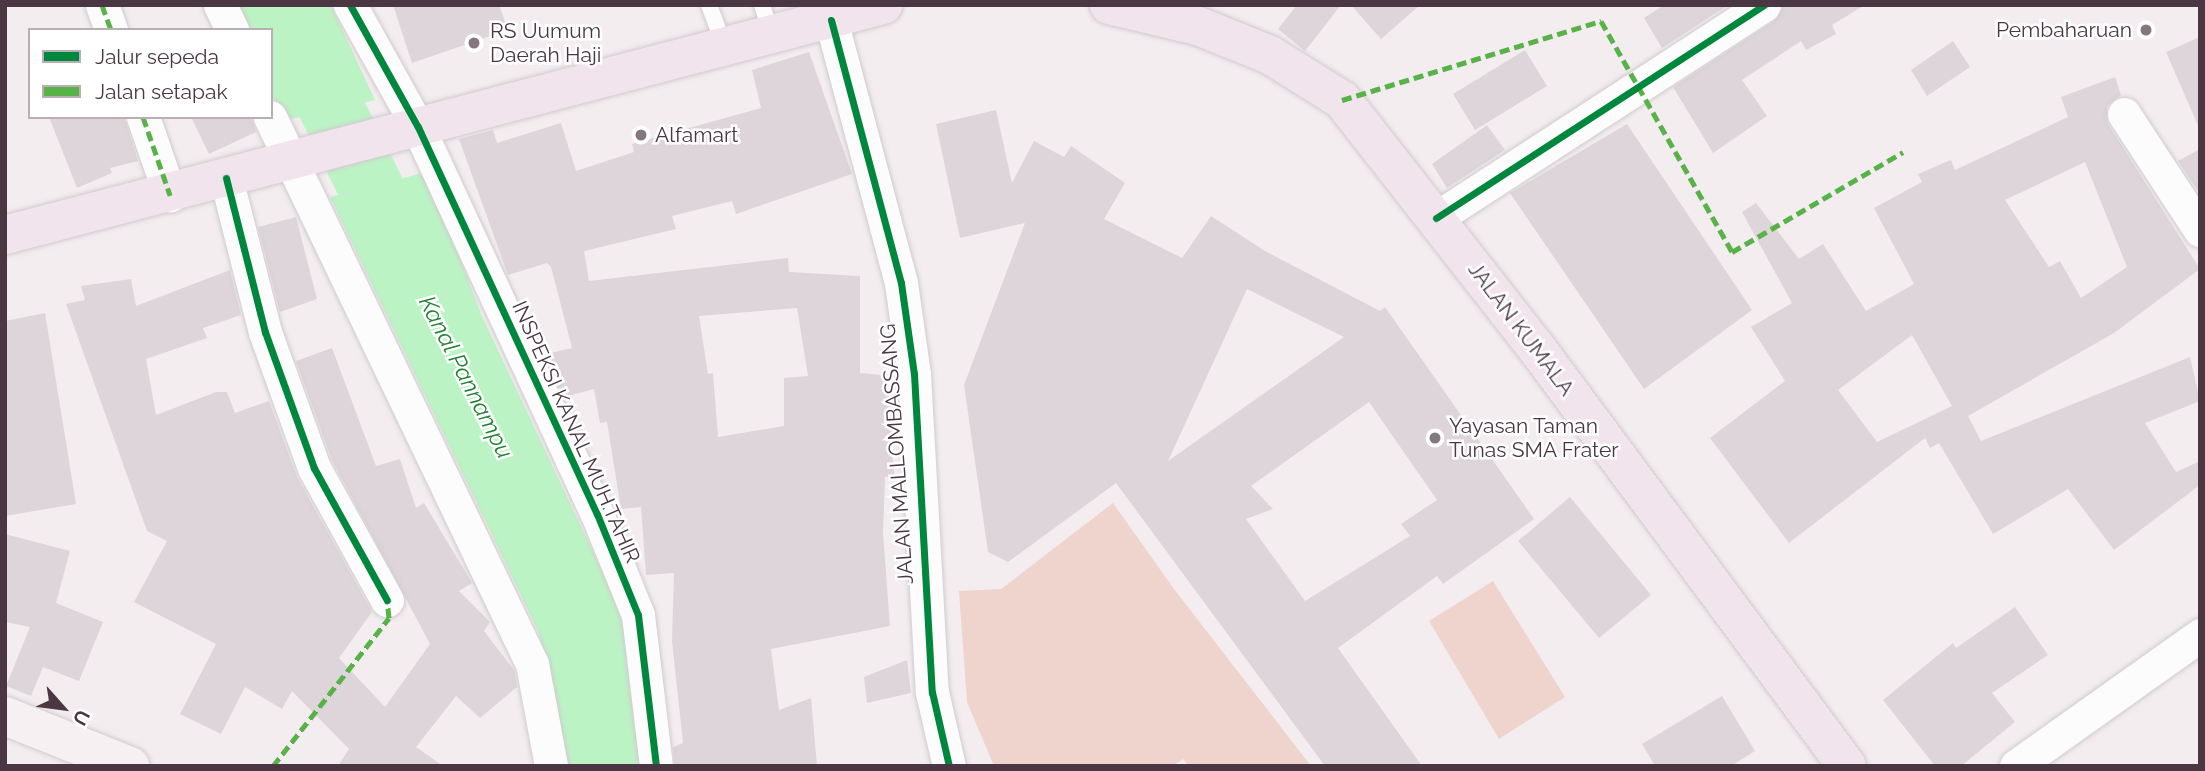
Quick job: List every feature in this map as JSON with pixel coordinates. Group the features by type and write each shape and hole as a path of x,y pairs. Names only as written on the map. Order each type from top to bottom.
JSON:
{"main road":[{"path":"5,235 170,195 293,159 724,45 767,21 831,20 883,5"},
{"name":"JALAN KUMALA","path":"1109,5 1198,26 1258,50 1342,100 1436,218 1846,766"},
{"path":"5,716 130,766"}],"street":[{"path":"102,5 110,28"},
{"path":"220,5 231,28"},
{"name":"INSPEKSI KANAL MUH.TAHIR","path":"350,5 638,615 656,766"},
{"path":"1436,218 1764,5"},
{"name":"JALAN MALLOMBASSANG","path":"831,20 901,283 914,374 932,692 949,766"},
{"path":"2123,114 2200,230"},
{"path":"144,119 170,195"},
{"path":"271,119 293,159 532,664 551,766"},
{"path":"226,178 265,332 314,468 387,600"},
{"path":"2016,766 2200,635"}],"lane":[{"path":"709,5 724,45"}],"shaded area":[{"path":"1113,503 1174,589 1311,766 1189,766 1183,759 1173,766 994,766 967,702 959,591 1001,589"},
{"path":"1493,581 1565,697 1499,739 1429,621"}],"water":[{"path":"234,5 331,5 375,100 282,121 273,97 273,28 244,28"},
{"path":"427,172 481,314 609,586 625,630 649,766 569,766 539,633 330,197"}],"building":[{"path":"393,5 499,5 508,30 412,63"},
{"path":"1297,5 1341,5 1305,51 1278,29"},
{"path":"1351,5 1420,5 1381,39"},
{"path":"1664,5 1728,5 1662,48 1644,18"},
{"path":"1783,5 1865,5 1832,25 1836,34 1806,50 1801,41 1742,80 1767,116 1713,153 1673,87 1774,21"},
{"path":"2200,37 2200,130 2166,52"},
{"path":"1953,41 1970,67 1927,96 1911,70"},
{"path":"1525,50 1547,86 1475,130 1453,94"},
{"path":"809,52 852,174 736,214 732,201 672,216 676,229 584,251 589,281 788,258 789,272 860,276 860,373 895,376 898,440 890,440 895,476 885,477 883,533 890,626 771,649 779,710 811,698 817,766 675,766 673,747 683,743 672,641 674,573 646,575 641,507 621,509 607,422 600,423 594,389 564,397 550,367 547,354 572,348 551,267 547,263 508,275 459,139 493,130 497,143 561,123 576,171 634,152 632,144 761,108 752,70","holes":["797,308 808,376 784,378 784,426 718,437 713,373 708,374 699,316"]},
{"path":"2115,77 2121,95 2107,106 2108,124 2200,269 2114,333 1968,416 1981,441 2190,357 2200,401 2145,423 2176,472 2200,461 2200,485 2114,550 2068,489 1993,534 1939,443 1930,448 1925,438 1789,543 1710,438 1785,381 1751,327 1792,303 1742,212 1756,203 1799,259 1823,244 1866,311 1914,284 1874,208 1922,182 1918,174 1951,160 1955,170 2068,117 2061,97","holes":["2085,162 2127,267 2081,298 2060,261 2049,267 2005,200","1912,335 1952,406 1877,442 1838,390"]},
{"path":"996,110 1012,183 1034,141 1064,157 1071,146 1125,183 1104,219 1182,258 1211,216 1265,251 1380,311 1385,307 1534,519 1443,584 1437,576 1338,648 1422,766 1325,766 1116,483 1008,562 988,552 964,385 1025,223 960,238 936,124","holes":["1247,289 1344,337 1168,461","1369,402 1437,500 1401,524 1410,536 1305,601 1246,519 1273,509 1251,486"]},
{"path":"50,119 125,119 138,161 110,168 112,173 77,188"},
{"path":"192,119 252,119 256,132 209,154"},
{"path":"1627,124 1752,310 1644,389 1510,193"},
{"path":"1487,125 1505,150 1447,188 1432,164"},
{"path":"2200,149 2200,194 2178,161"},
{"path":"296,217 317,299 280,312 258,227"},
{"path":"230,270 241,315 203,328 207,338 146,359 156,415 216,392 227,392 235,413 269,401 297,477 372,612 339,658 385,707 430,644 332,460 296,361 332,348 376,466 400,459 416,508 424,503 472,583 459,591 490,622 484,631 514,670 517,687 480,718 456,696 416,747 443,766 338,766 349,749 292,691 282,709 245,687 221,734 180,714 216,644 134,602 167,541 147,531 66,304 85,300 81,286 131,279 136,306"},
{"path":"45,313 76,504 5,516 5,321"},
{"path":"1570,497 1651,595 1599,638 1518,541"},
{"path":"5,534 70,551 56,603 103,622 79,681 43,667 31,696 6,686 30,627 5,622"},
{"path":"2015,607 2048,655 1992,693 2015,722 1961,766 1935,766 1883,700 1953,643 1956,648"},
{"path":"907,660 911,693 867,703 864,677"},
{"path":"1722,696 1755,751 1731,766 1655,766 1642,744"}],"waterway":[{"name":"Kanal Pannampu","path":"280,5 409,265"}],"marked path":[{"path":"102,5 110,28"},
{"path":"1342,100 1601,21 1732,252 1903,152"},
{"path":"144,119 170,195"},
{"path":"273,766 389,618 387,600"}],"cycle path":[{"path":"350,5 418,127 597,514 638,615 656,766"},
{"path":"1436,218 1764,5"},
{"path":"831,20 901,283 914,374 932,692 949,766"},
{"path":"226,178 265,332 314,468 387,600"}],"place":[{"name":"Pembaharuan","path":"2146,30"},
{"name":"RS Uumum Daerah Haji","path":"474,43"},
{"name":"Alfamart","path":"641,135"},
{"name":"Yayasan Taman Tunas SMA Frater","path":"1435,438"}]}
